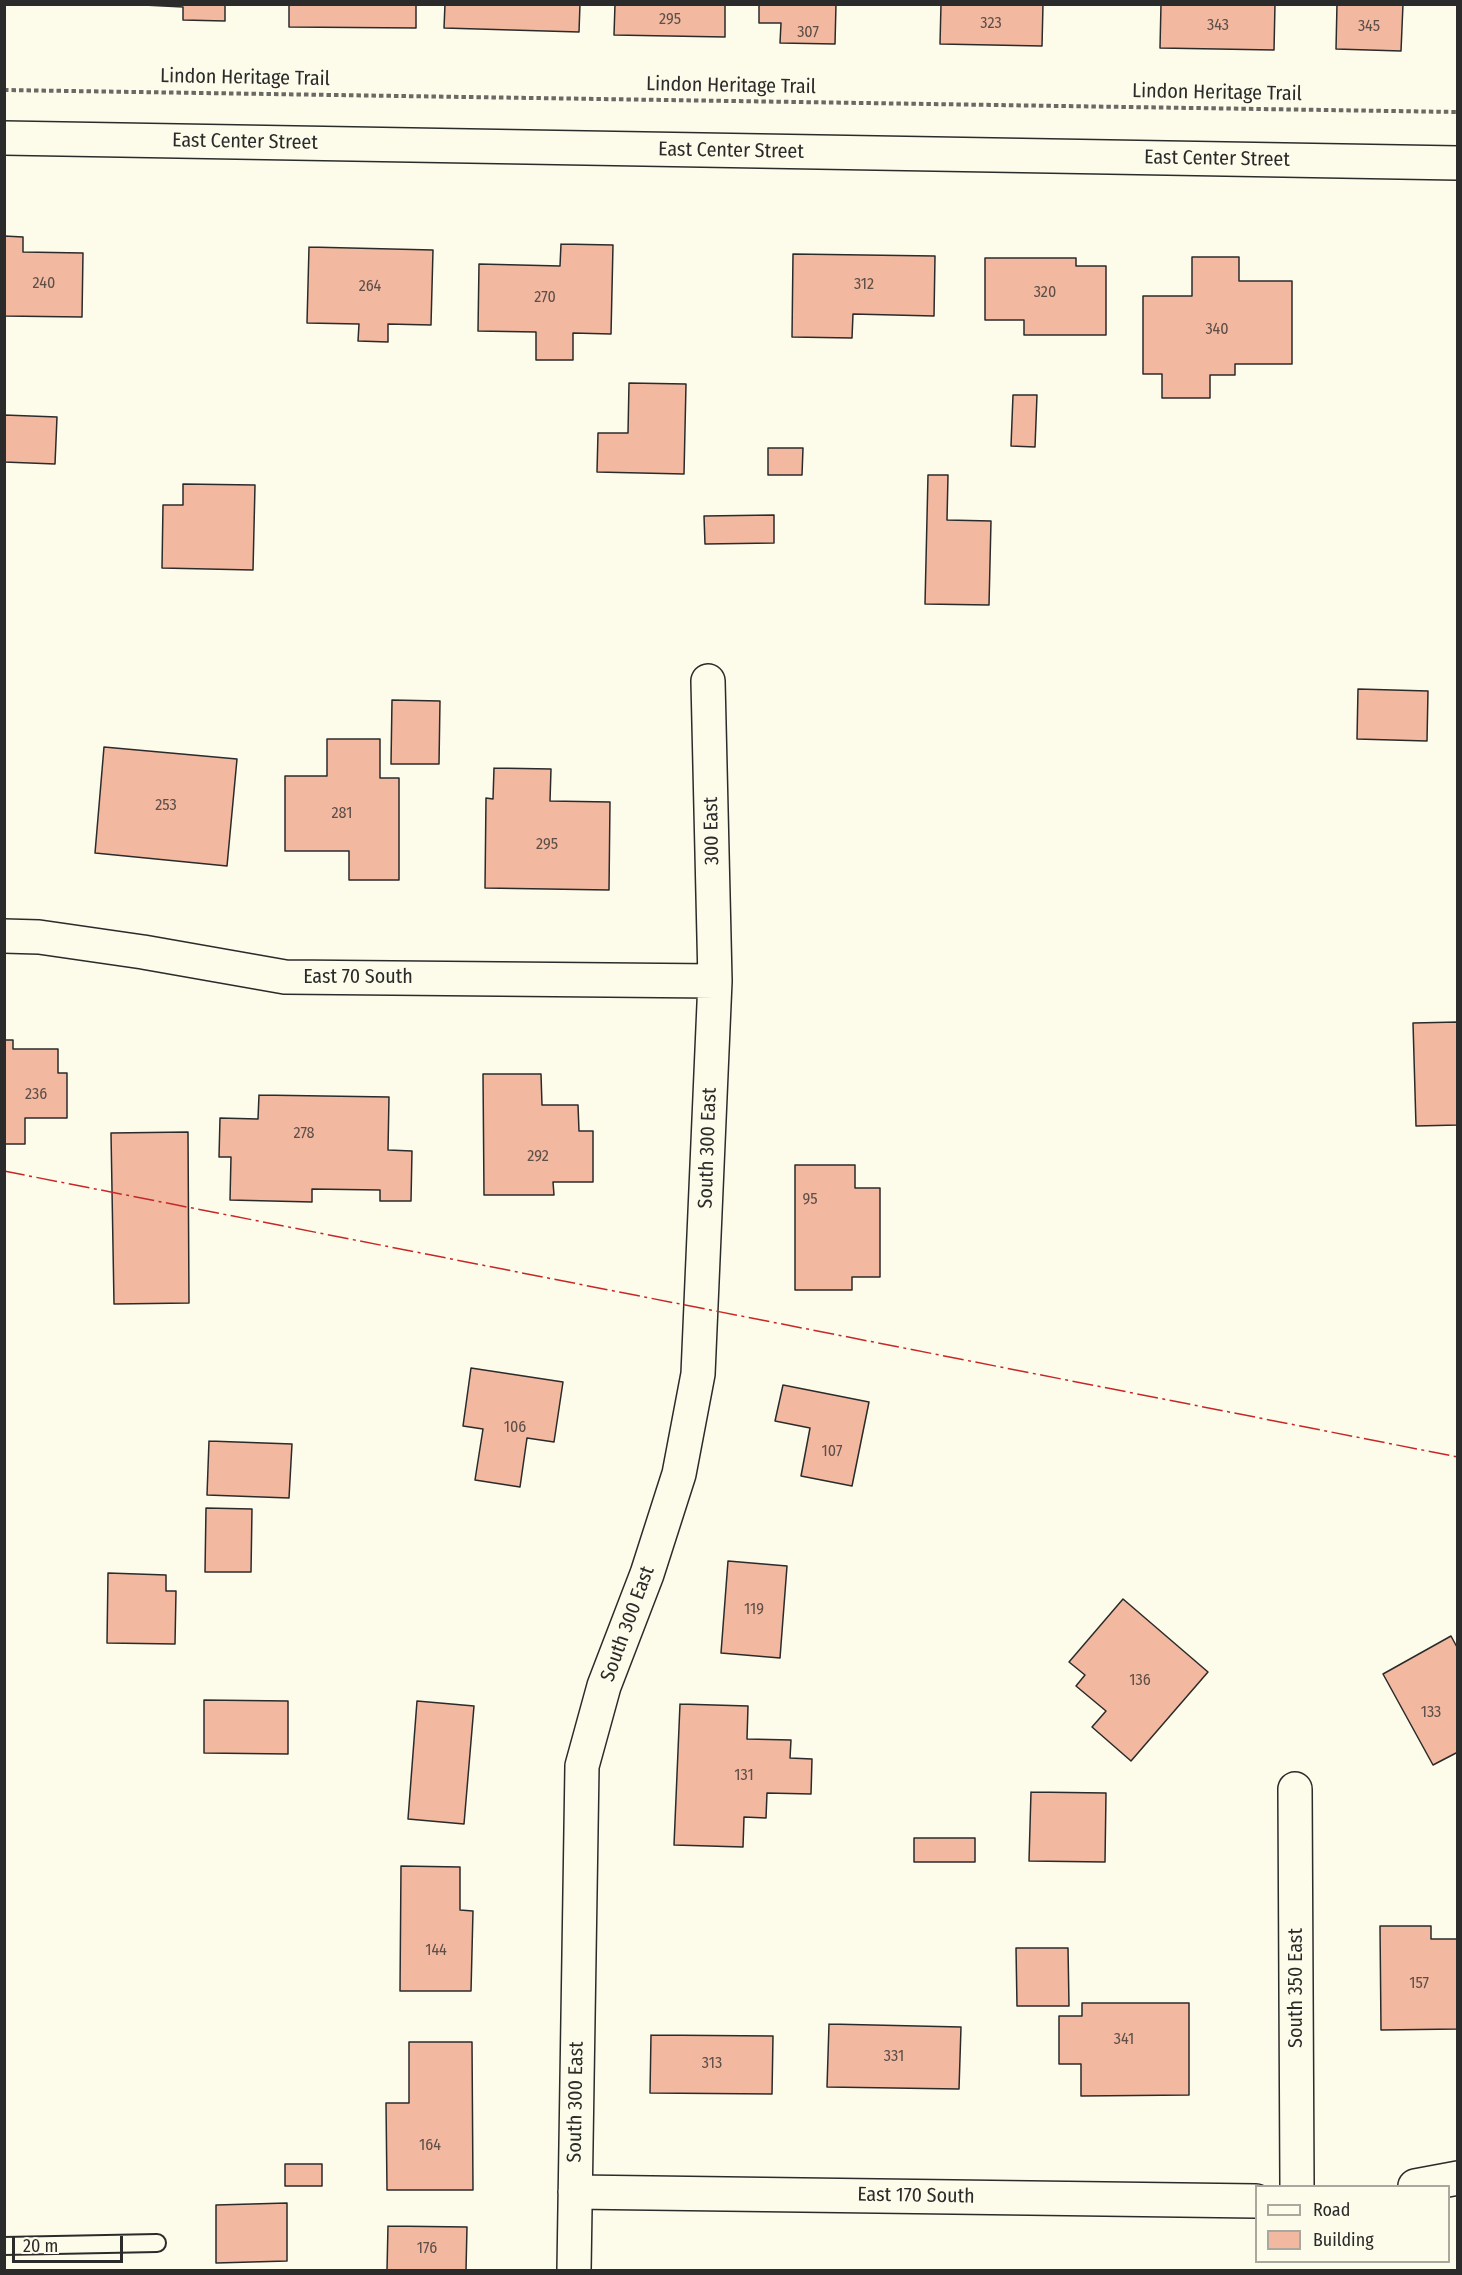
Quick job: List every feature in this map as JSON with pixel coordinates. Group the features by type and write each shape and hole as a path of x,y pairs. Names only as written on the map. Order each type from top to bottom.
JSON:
{"street":[{"name":"East Center Street","path":"4,138 1458,163"},
{"name":"300 East","path":"708,681 715,981"},
{"name":"East 70 South","path":"4,936 39,937 143,952 285,977 715,981"},
{"name":"South 300 East","path":"574,2271 582,1766 604,1686 647,1574 679,1474 698,1374 715,981"},
{"name":"South 350 East","path":"1295,1789 1297,2185"},
{"path":"1424,2185 1458,2178"},
{"name":"East 170 South","path":"574,2192 1255,2201"}],"lane":[{"path":"4,2246 157,2244"}],"path":[{"name":"Lindon Heritage Trail","path":"4,90 1458,112"}],"building":[{"path":"124,4 225,4 225,21 183,20 183,7"},
{"path":"289,4 416,4 416,28 289,27"},
{"path":"445,4 580,4 579,32 444,28"},
{"path":"615,4 725,4 725,37 614,35"},
{"path":"759,4 836,4 835,44 780,43 781,23 759,23"},
{"path":"941,4 1043,4 1042,46 940,44"},
{"path":"1161,4 1275,4 1274,50 1160,48"},
{"path":"1337,4 1403,4 1401,51 1336,49"},
{"path":"4,236 23,237 23,252 83,253 82,317 4,316"},
{"path":"561,244 613,245 611,334 573,333 573,360 536,360 536,332 478,331 479,264 560,266"},
{"path":"309,247 433,250 431,325 388,324 388,342 358,341 359,324 307,323"},
{"path":"793,254 935,256 934,316 853,314 852,338 792,337"},
{"path":"1192,257 1239,257 1239,281 1292,281 1292,364 1235,364 1235,375 1210,375 1210,398 1162,398 1162,374 1143,374 1143,296 1192,296"},
{"path":"985,258 1076,258 1076,266 1106,266 1106,335 1024,335 1024,320 985,320"},
{"path":"629,383 686,384 684,474 597,472 598,433 628,433"},
{"path":"1013,395 1037,395 1035,447 1011,446"},
{"path":"4,415 57,417 55,464 4,462"},
{"path":"768,448 803,448 802,475 768,475"},
{"path":"928,475 948,475 947,520 991,521 989,605 925,604"},
{"path":"183,484 255,485 253,570 162,568 163,505 183,505"},
{"path":"774,515 774,543 705,544 704,516"},
{"path":"1358,689 1428,691 1427,741 1357,739"},
{"path":"392,700 440,701 439,764 391,764"},
{"path":"327,739 380,739 380,778 399,778 399,880 349,880 349,851 285,851 285,776 327,776"},
{"path":"104,747 237,759 227,866 95,853"},
{"path":"494,768 551,769 550,801 610,802 609,890 485,888 486,798 493,799"},
{"path":"1458,1022 1458,1125 1416,1126 1413,1023"},
{"path":"4,1040 13,1040 13,1049 58,1049 58,1073 67,1073 67,1118 25,1118 25,1144 4,1144"},
{"path":"483,1074 541,1074 542,1105 578,1105 579,1131 593,1131 593,1182 553,1182 554,1195 484,1195"},
{"path":"259,1095 389,1097 388,1150 412,1151 411,1201 380,1201 380,1190 312,1189 312,1202 230,1200 231,1157 219,1157 220,1118 258,1119"},
{"path":"188,1132 189,1303 114,1304 111,1133"},
{"path":"795,1165 855,1165 855,1188 880,1188 880,1277 852,1277 852,1290 795,1290"},
{"path":"471,1368 563,1382 554,1442 527,1438 520,1487 475,1480 483,1429 463,1426"},
{"path":"783,1385 869,1402 852,1486 801,1476 810,1428 775,1421"},
{"path":"209,1441 292,1444 289,1498 207,1495"},
{"path":"206,1508 252,1509 251,1572 205,1572"},
{"path":"728,1561 787,1566 780,1658 721,1653"},
{"path":"108,1573 166,1575 166,1591 176,1591 175,1644 107,1643"},
{"path":"1123,1599 1208,1672 1131,1761 1092,1727 1106,1711 1076,1686 1085,1675 1069,1662"},
{"path":"1451,1636 1458,1649 1458,1752 1433,1765 1383,1674"},
{"path":"204,1700 288,1701 288,1754 204,1753"},
{"path":"417,1701 474,1706 464,1824 408,1819"},
{"path":"680,1704 748,1706 747,1739 791,1740 790,1758 812,1759 811,1794 767,1793 766,1818 744,1817 743,1847 674,1845"},
{"path":"1031,1792 1106,1793 1105,1862 1029,1861"},
{"path":"914,1838 975,1838 975,1862 914,1862"},
{"path":"401,1866 460,1867 460,1910 473,1911 471,1991 400,1991"},
{"path":"1380,1926 1431,1926 1431,1939 1458,1939 1458,2029 1381,2030"},
{"path":"1016,1948 1068,1948 1069,2006 1017,2006"},
{"path":"1082,2003 1189,2003 1189,2095 1081,2096 1081,2064 1059,2064 1059,2016 1082,2016"},
{"path":"829,2024 961,2027 959,2089 827,2087"},
{"path":"651,2035 773,2036 772,2094 650,2093"},
{"path":"409,2042 472,2042 473,2190 387,2190 386,2103 409,2103"},
{"path":"285,2164 322,2164 322,2186 285,2186"},
{"path":"287,2203 287,2261 216,2263 216,2205"},
{"path":"388,2226 467,2227 466,2270 387,2270"}],"power":[{"path":"4,1171 1458,1457"}]}
